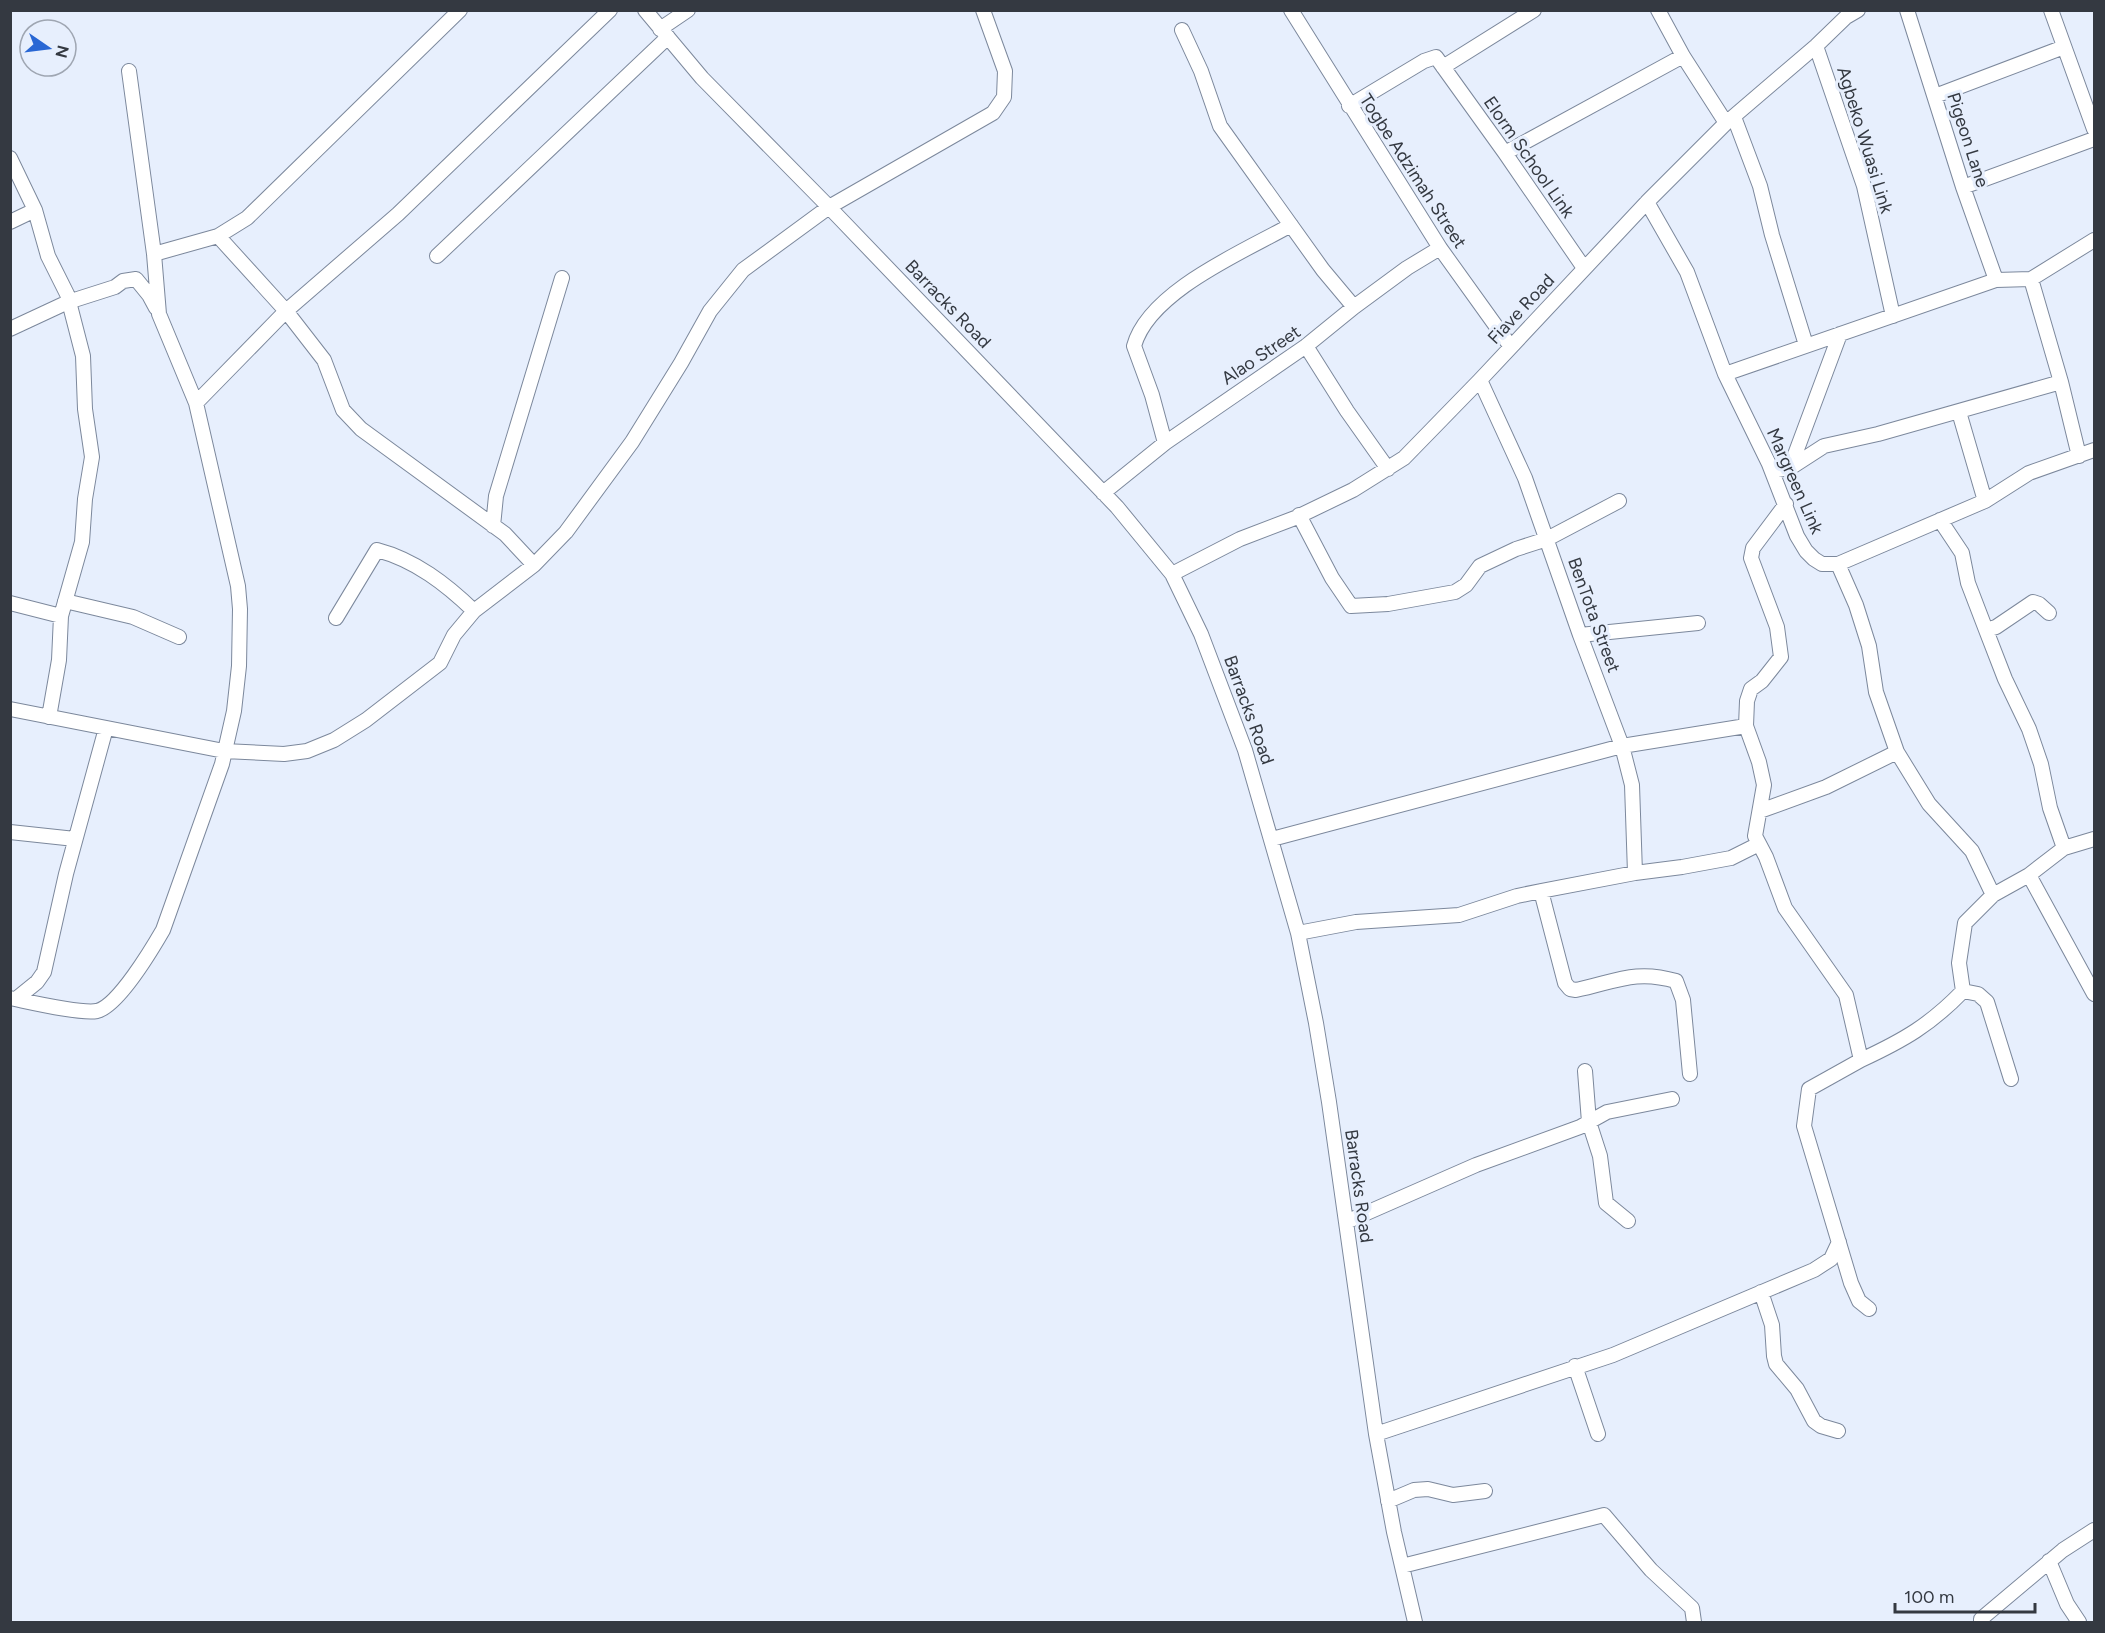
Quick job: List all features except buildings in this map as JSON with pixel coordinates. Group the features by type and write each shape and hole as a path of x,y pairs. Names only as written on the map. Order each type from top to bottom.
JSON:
{"street":[{"path":"154,254 218,236 247,218 460,10"},
{"path":"196,403 286,311 398,214 610,10"},
{"name":"Barracks Road","path":"645,10 702,78 829,207 1103,494 1172,574 1201,634 1245,750 1298,933 1316,1023 1376,1434 1415,1623"},
{"path":"437,256 688,10"},
{"path":"10,709 224,751 284,754 307,751 334,740 366,720 440,663 454,635 474,611 534,565 566,532 632,442 710,311 743,270 829,207 993,113 1004,98 1005,71 983,10"},
{"path":"1349,106 1429,58 1436,57 1443,67 1534,10"},
{"path":"1658,10 1683,56 1730,120 1760,186 1772,235 1806,345"},
{"name":"Pigeon Lane","path":"1907,10 1963,187 1996,280"},
{"path":"2050,10 2094,129"},
{"name":"Togbe Adzimah Street","path":"1296,12 1349,106 1440,248 1511,347"},
{"name":"Fiave Road","path":"1172,574 1240,539 1353,490 1404,458 1647,202 1730,120 1816,46 1849,13"},
{"path":"1182,30 1201,71 1220,126 1323,270 1354,307"},
{"name":"Agbeko Wuasi Link","path":"1816,46 1864,186 1893,316"},
{"path":"1935,96 2064,47"},
{"path":"1505,153 1683,56"},
{"name":"Elorm School Link","path":"1443,67 1584,268"},
{"path":"129,71 154,254 159,314"},
{"path":"1963,187 2094,139"},
{"path":"10,158 35,210 48,256 63,286 83,356 85,409 92,457 85,499 82,542 61,616 59,660 49,717"},
{"name":"Margreen Link","path":"1647,202 1687,272 1725,374 1772,471 1797,536 1814,559 1822,564 1838,564"},
{"path":"10,222 35,210"},
{"path":"1165,443 1152,395 1134,345 1149,317 1179,288 1292,225"},
{"path":"218,236 286,311 324,360 343,410 361,429 505,534 534,565"},
{"path":"1725,374 1996,280 2031,279 2094,240"},
{"name":"Alao Street","path":"1103,494 1165,443 1306,346 1407,268 1440,248"},
{"path":"493,526 496,496 562,278"},
{"path":"10,329 68,302 116,287 123,280 136,279 150,295 196,403 238,586 239,666 234,711 222,764 163,930 153,948 117,997 103,1009 86,1011 13,999"},
{"path":"2031,279 2061,382 2079,456"},
{"path":"1790,468 1840,334"},
{"path":"1306,346 1388,470"},
{"name":"BenTota Street","path":"1480,380 1525,478 1622,746 1632,784 1635,873"},
{"path":"1772,471 1790,468 1824,446 1878,434 2061,382"},
{"path":"1959,412 1985,501"},
{"path":"1993,895 1972,851 1929,804 1897,752 1876,692 1869,646 1856,605 1838,564 1985,501 2029,473 2094,450"},
{"path":"1299,515 1332,578 1351,606 1388,604 1455,592 1466,585 1480,566 1516,549 1547,539 1619,501"},
{"path":"1786,504 1753,548 1750,558 1777,627 1781,657 1762,681 1751,688 1747,701 1746,726 1759,762 1764,785 1755,836 1785,908 1846,995 1861,1060"},
{"path":"1940,520 1962,553 1968,583 1986,630 2005,679 2030,729 2041,764 2050,808 2064,848"},
{"path":"336,618 377,550 393,554 428,571 474,611"},
{"path":"65,601 132,617 179,638"},
{"path":"1986,630 1996,627 2033,602 2039,604 2049,614"},
{"path":"10,603 61,616"},
{"path":"1580,635 1698,622"},
{"path":"1272,839 1622,746 1746,726"},
{"path":"13,999 37,982 44,972 75,839 106,728"},
{"path":"1760,811 1826,787 1897,752"},
{"path":"10,832 75,839"},
{"path":"1963,991 1959,963 1965,923 1993,895 2030,875 2064,848 2094,838"},
{"path":"1298,933 1356,922 1459,915 1540,891 1731,858 1759,844"},
{"path":"2030,875 2094,994"},
{"path":"1540,891 1565,983 1570,989 1576,990 1634,975 1658,976 1676,981 1683,1000 1690,1074"},
{"path":"1869,1309 1854,1293 1804,1126 1809,1089 1861,1060 1900,1042 1941,1014 1963,991"},
{"path":"1963,991 1978,994 1987,1002 2011,1079"},
{"path":"1585,1071 1589,1122 1600,1156 1606,1203 1628,1221"},
{"path":"1346,1222 1476,1165 1580,1127 1608,1112 1672,1099"},
{"path":"1376,1434 1613,1354 1825,1264 1831,1259 1839,1242"},
{"path":"1761,1292 1772,1325 1776,1364 1797,1389 1814,1421 1821,1426 1838,1431"},
{"path":"1575,1366 1598,1434"},
{"path":"1388,1501 1414,1490 1428,1489 1453,1495 1485,1491"},
{"path":"1402,1566 1604,1515 1651,1570 1692,1608 1694,1623"},
{"path":"1981,1623 1981,1619 2062,1550 2094,1530"},
{"path":"2049,1561 2067,1604 2079,1623"}]}
